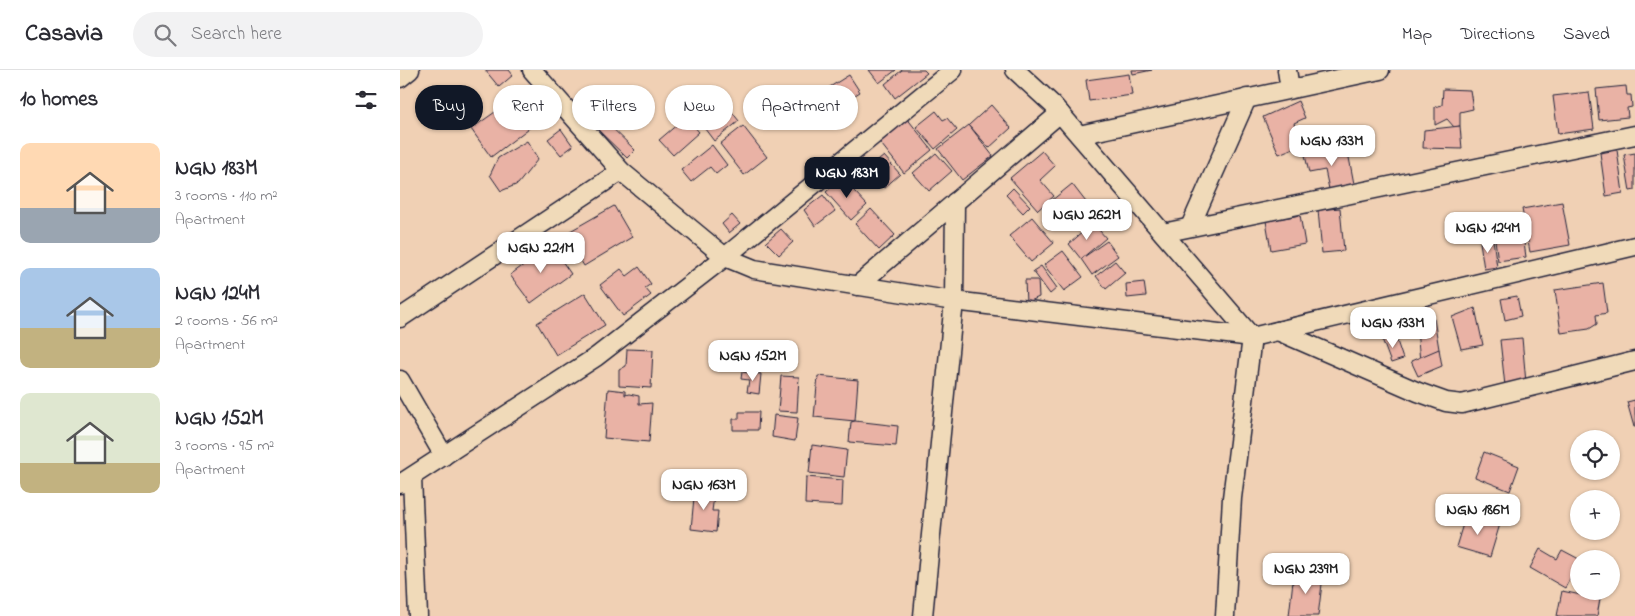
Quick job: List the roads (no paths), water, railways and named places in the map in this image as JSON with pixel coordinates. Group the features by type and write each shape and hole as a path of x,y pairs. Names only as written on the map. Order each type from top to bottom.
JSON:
{"street":[{"path":"400,78 410,70"},
{"path":"532,70 621,171 725,257 754,269 857,286 1252,337 1635,246"},
{"path":"418,616 406,481 596,357 725,257 953,70"},
{"path":"1015,70 1060,113 1252,337 1232,498 1224,616"},
{"path":"1287,70 1290,89"},
{"path":"1079,135 1380,70"},
{"path":"1190,227 1247,98"},
{"path":"857,286 1060,113"},
{"path":"1163,233 1635,134"},
{"path":"400,318 621,171"},
{"path":"923,616 954,300 955,202"},
{"path":"1278,330 1418,392 1446,402 1462,404 1635,361"},
{"path":"400,380 444,456"}]}
